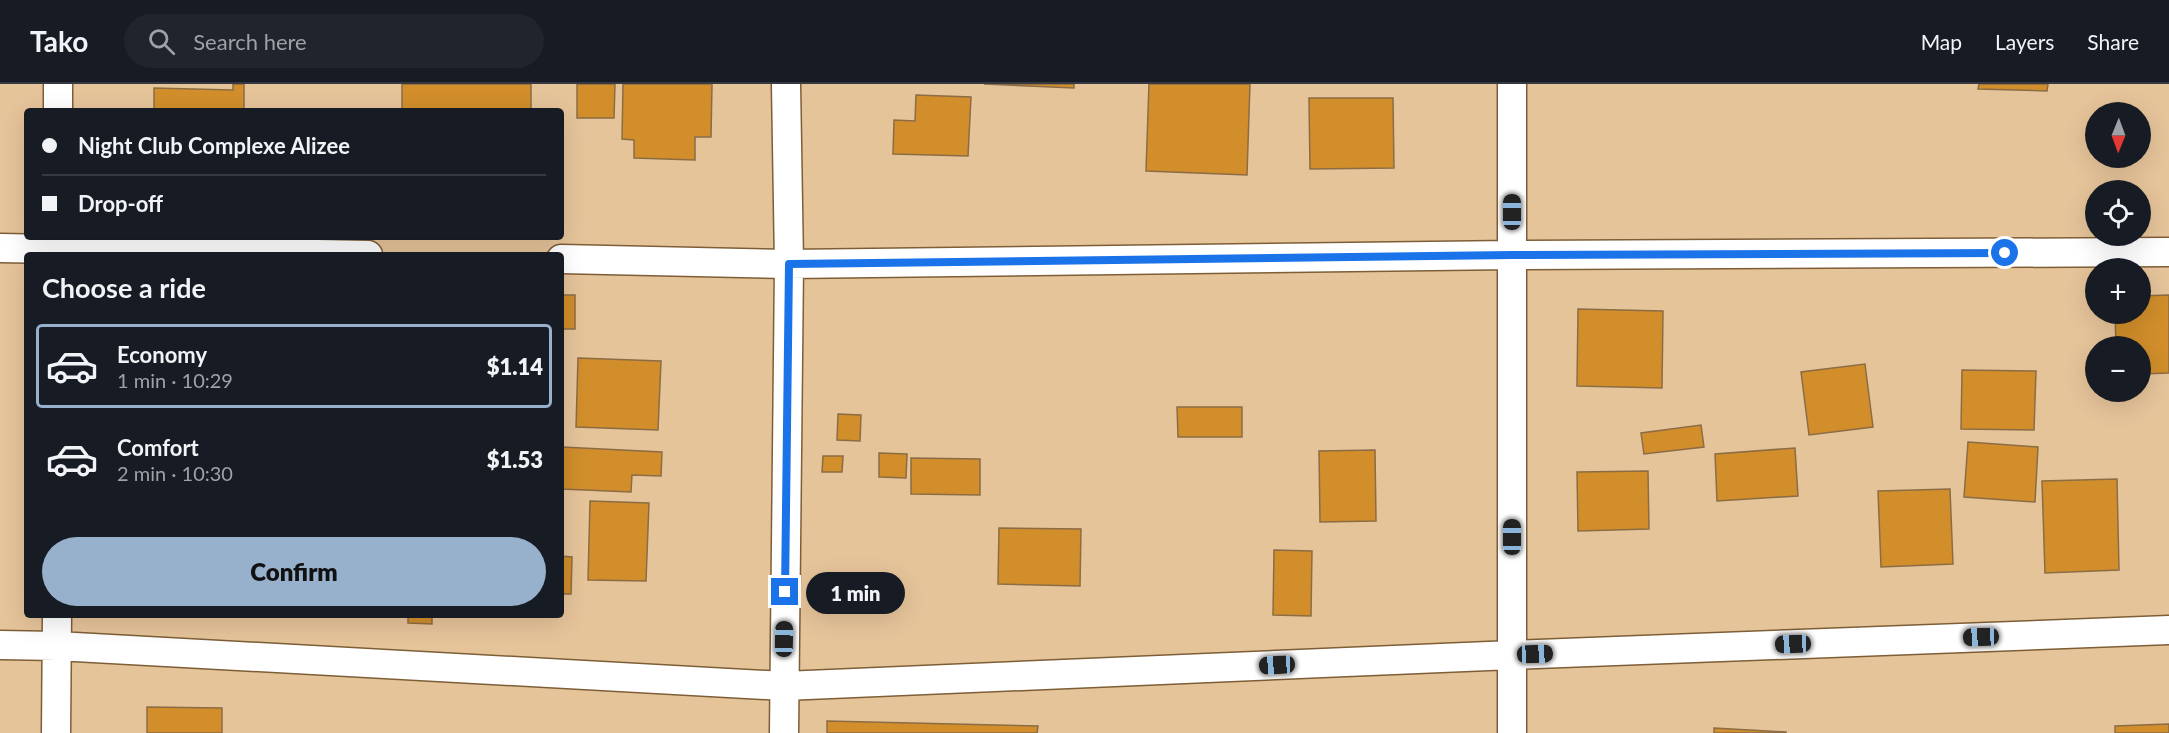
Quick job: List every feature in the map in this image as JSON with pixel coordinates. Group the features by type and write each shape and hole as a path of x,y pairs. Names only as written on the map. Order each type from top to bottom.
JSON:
{"street":[{"path":"58,84 58,108"},
{"path":"784,733 789,264 786,84"},
{"path":"1512,84 1512,733"},
{"path":"0,248 58,247 252,252"},
{"path":"564,259 789,264 1512,255 2169,252"},
{"path":"57,618 57,733"},
{"path":"0,645 57,646 784,686 2169,630"}],"building":[{"path":"233,84 244,84 244,108 154,108 154,88 233,90"},
{"path":"402,84 531,84 531,108 402,108"},
{"path":"577,84 615,84 614,118 577,118"},
{"path":"623,84 712,84 711,137 695,137 695,160 634,158 634,140 622,139"},
{"path":"984,84 1074,84 1074,88"},
{"path":"1149,84 1250,84 1247,175 1146,171"},
{"path":"1979,84 2048,84 2047,91 1978,89"},
{"path":"916,95 971,97 968,156 893,154 894,120 915,121"},
{"path":"1309,98 1393,98 1394,168 1310,169"},
{"path":"564,295 575,295 575,329 564,329"},
{"path":"2169,295 2169,373 2151,374 2151,336 2116,336 2115,324 2151,324 2151,296"},
{"path":"1578,309 1663,311 1662,388 1577,386"},
{"path":"578,358 661,361 658,430 576,427"},
{"path":"1865,364 1873,427 1809,435 1801,372"},
{"path":"1962,370 2036,371 2034,430 1961,429"},
{"path":"1177,407 1242,407 1242,437 1178,437"},
{"path":"838,414 861,415 860,441 837,440"},
{"path":"1701,425 1704,447 1644,454 1641,433"},
{"path":"1968,442 2038,447 2035,502 1964,497"},
{"path":"564,447 662,452 661,476 632,475 631,492 564,489"},
{"path":"1795,448 1798,496 1717,501 1715,454"},
{"path":"1375,450 1376,521 1320,522 1319,451"},
{"path":"879,453 907,454 906,478 879,477"},
{"path":"823,456 843,456 842,472 822,472"},
{"path":"911,458 980,459 980,495 911,494"},
{"path":"1648,471 1649,529 1578,531 1577,472"},
{"path":"2117,479 2119,570 2045,573 2042,481"},
{"path":"1950,489 1953,564 1881,567 1878,491"},
{"path":"590,501 649,503 646,581 588,580"},
{"path":"999,528 1081,529 1080,586 998,584"},
{"path":"1274,550 1312,551 1311,616 1273,615"},
{"path":"564,556 572,557 571,594 564,594"},
{"path":"408,618 432,618 432,624 408,623"},
{"path":"147,707 222,708 222,733 147,733"},
{"path":"827,721 1038,726 1037,733 827,733"},
{"path":"2169,724 2169,733 2115,733 2115,726"},
{"path":"1714,728 1786,732 1786,733 1714,733"}],"route":[{"path":"785,592 789,264 1512,255 2005,253"}]}
